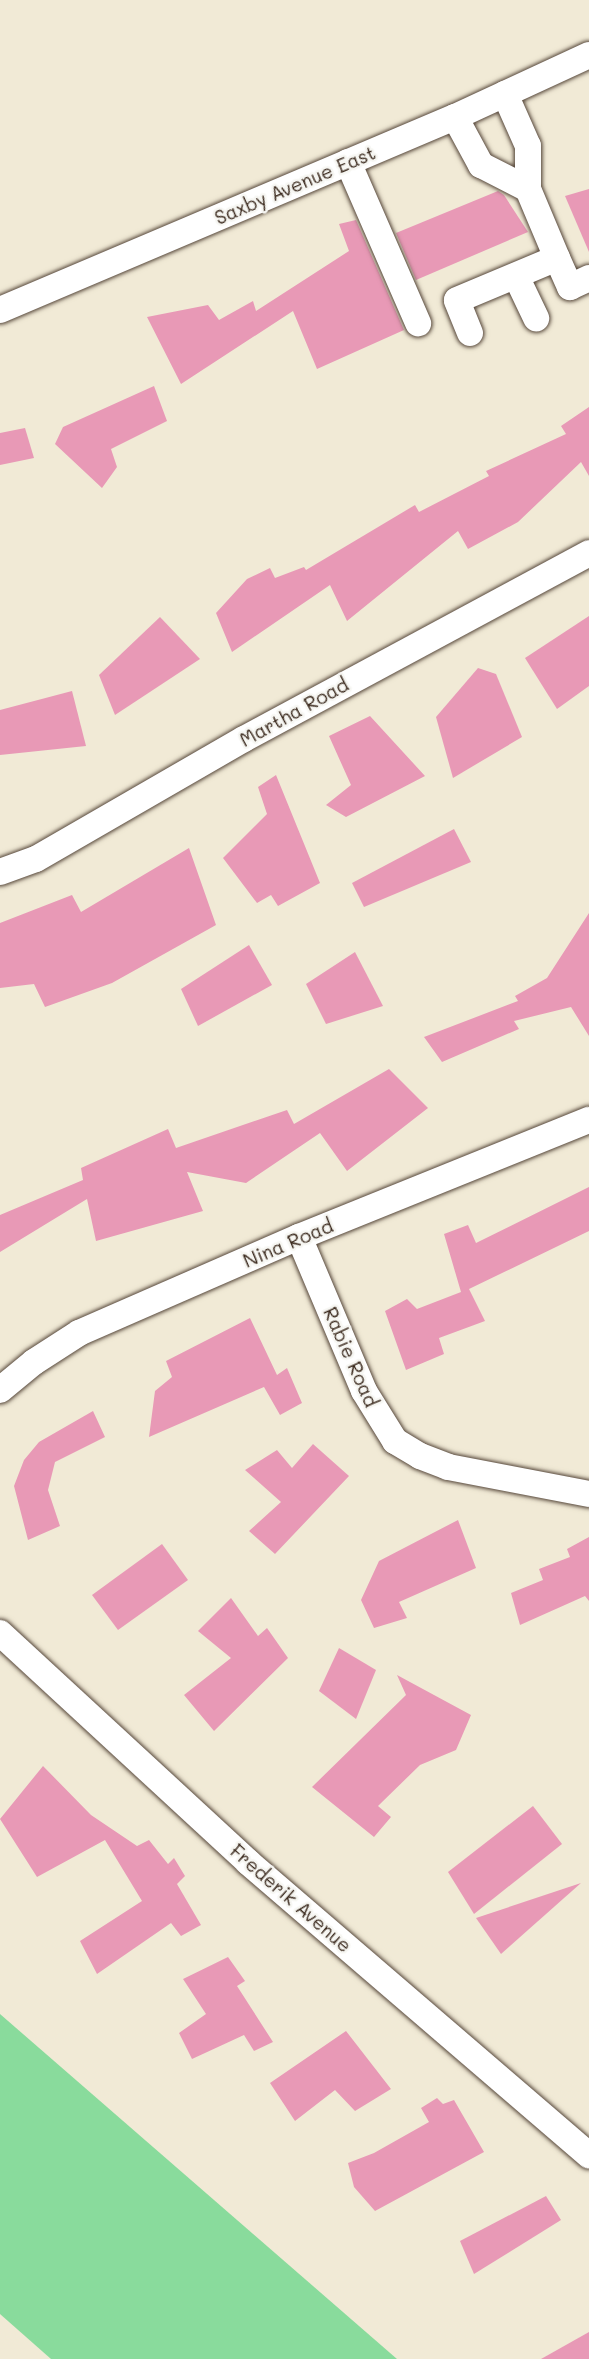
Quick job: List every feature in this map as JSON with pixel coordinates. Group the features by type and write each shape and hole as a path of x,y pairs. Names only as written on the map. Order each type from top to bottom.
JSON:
{"street":[{"name":"Saxby Avenue East","path":"0,310 455,117 589,55"},
{"path":"505,93 527,146 528,189 569,288 589,278"},
{"path":"455,117 481,165 528,189"},
{"path":"348,162 418,323"},
{"path":"470,333 457,300 556,258"},
{"path":"516,276 536,318"},
{"name":"Martha Road","path":"0,872 36,859 256,733 589,552"},
{"name":"Nina Road","path":"0,1390 34,1362 79,1333 299,1237 589,1120"},
{"name":"Rabie Road","path":"299,1237 364,1391 396,1441 420,1456 448,1467 589,1494"},
{"name":"Frederik Avenue","path":"0,1633 248,1862 588,2152"}],"green space":[{"path":"0,2014 397,2359 51,2359 0,2314"}],"building":[{"path":"589,189 589,252 565,196"},
{"path":"498,191 504,195 528,232 416,280 396,233"},
{"path":"356,220 404,330 317,369 293,311 181,384 147,317 208,305 219,320 253,301 256,311 349,251 339,224"},
{"path":"154,386 167,421 111,449 117,467 102,488 55,444 63,427"},
{"path":"589,407 589,476 581,462 518,522 468,549 458,531 347,621 330,585 232,652 216,613 247,579 270,568 275,578 304,567 306,570 415,505 419,512 489,476 486,471 566,434 561,426"},
{"path":"25,428 34,458 0,465 0,433"},
{"path":"589,616 589,686 557,709 525,658"},
{"path":"160,617 200,659 115,715 99,675"},
{"path":"478,668 496,674 522,737 453,778 436,717"},
{"path":"72,691 86,746 0,755 0,710"},
{"path":"370,716 425,776 346,817 326,805 351,785 329,736"},
{"path":"276,775 320,883 278,906 271,895 257,903 223,858 267,814 258,787"},
{"path":"454,829 471,862 364,907 352,883"},
{"path":"189,848 216,925 112,983 45,1007 34,984 0,988 0,923 72,895 81,912"},
{"path":"589,913 589,1036 571,1007 514,1021 519,1029 442,1062 424,1037 518,1001 515,996 547,978"},
{"path":"249,945 272,985 198,1026 181,989"},
{"path":"355,952 383,1006 326,1024 306,984"},
{"path":"389,1069 428,1108 347,1171 320,1133 246,1183 187,1172 203,1211 96,1241 87,1199 0,1252 0,1215 83,1180 81,1168 168,1129 176,1148 287,1110 294,1124"},
{"path":"589,1187 589,1231 469,1289 485,1321 439,1338 444,1354 406,1370 385,1311 407,1299 417,1309 461,1292 444,1234 468,1225 476,1243"},
{"path":"250,1318 277,1375 287,1368 302,1403 280,1415 264,1387 149,1437 155,1391 172,1377 166,1361"},
{"path":"93,1411 105,1437 55,1462 48,1490 60,1526 28,1540 14,1486 24,1460 39,1442"},
{"path":"313,1444 349,1476 275,1554 249,1531 281,1502 245,1470 277,1450 292,1468"},
{"path":"458,1520 476,1568 399,1602 407,1618 374,1628 361,1600 379,1561"},
{"path":"589,1537 589,1601 585,1596 520,1625 511,1593 543,1580 539,1569 570,1557 567,1549"},
{"path":"162,1544 188,1580 118,1630 92,1595"},
{"path":"231,1598 258,1636 267,1628 288,1658 214,1731 184,1695 231,1658 198,1631"},
{"path":"339,1648 376,1670 356,1719 319,1691"},
{"path":"397,1675 471,1715 456,1750 420,1765 378,1806 391,1817 374,1837 312,1787 406,1695"},
{"path":"43,1766 91,1815 137,1846 149,1840 168,1864 174,1858 185,1876 177,1884 201,1925 181,1936 171,1923 97,1974 80,1941 142,1901 105,1840 37,1877 0,1819"},
{"path":"533,1806 562,1844 474,1914 448,1872"},
{"path":"581,1883 501,1954 476,1918"},
{"path":"228,1957 245,1981 237,1986 273,2042 254,2051 244,2035 192,2059 179,2033 206,2014 183,1979"},
{"path":"346,2031 391,2089 355,2111 335,2090 295,2121 270,2083"},
{"path":"437,2098 443,2104 454,2100 484,2152 375,2211 354,2187 348,2163 374,2153 429,2122 421,2108"},
{"path":"546,2196 561,2220 474,2274 460,2241"},
{"path":"589,2332 589,2359 541,2359"}]}
